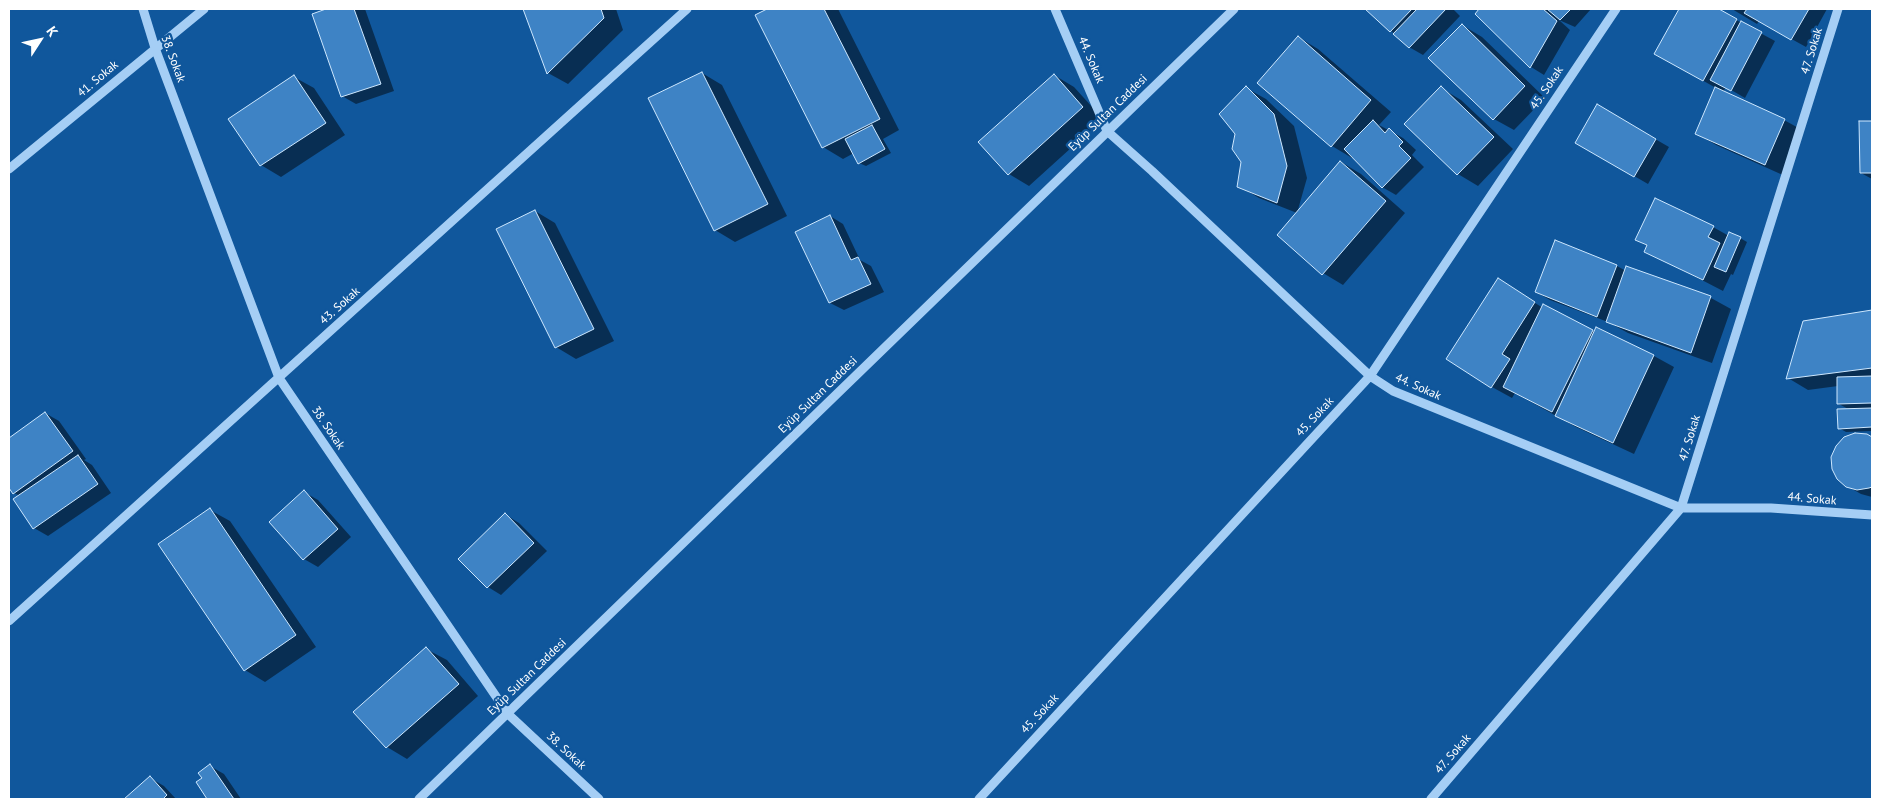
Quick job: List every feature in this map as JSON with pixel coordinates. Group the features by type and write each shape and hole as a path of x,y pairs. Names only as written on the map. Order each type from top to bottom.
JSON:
{"street":[{"name":"38. Sokak","path":"143,9 155,48 279,378 508,714 599,799"},
{"name":"41. Sokak","path":"9,169 204,9"},
{"name":"43. Sokak","path":"9,621 687,9"},
{"name":"44. Sokak","path":"1056,9 1107,131 1370,376 1393,391 1681,508 1771,508 1872,515"},
{"name":"Eyüp Sultan Caddesi","path":"419,799 1234,9"},
{"name":"45. Sokak","path":"979,799 1370,376 1616,9"},
{"name":"47. Sokak","path":"1431,799 1681,508 1838,9"}],"building":[{"path":"326,9 354,9 381,84 341,97 312,14"},
{"path":"523,9 601,9 604,18 547,74"},
{"path":"767,9 824,9 880,119 822,148 755,15"},
{"path":"1365,9 1412,9 1390,32"},
{"path":"1417,9 1446,9 1409,48 1393,34"},
{"path":"1479,9 1543,9 1557,21 1530,68 1475,14"},
{"path":"1547,9 1571,9 1560,20"},
{"path":"1679,9 1719,9 1737,19 1703,81 1654,54"},
{"path":"1747,9 1809,9 1791,40 1744,13"},
{"path":"1741,21 1762,32 1731,91 1710,80"},
{"path":"1462,24 1525,86 1493,120 1428,58"},
{"path":"1298,36 1371,100 1331,147 1257,83"},
{"path":"702,72 768,204 714,231 648,98"},
{"path":"1054,74 1083,107 1008,175 978,142"},
{"path":"294,75 326,123 260,166 228,119"},
{"path":"1246,86 1274,114 1287,166 1277,203 1237,187 1241,162 1232,149 1235,134 1219,114"},
{"path":"1441,86 1494,137 1457,175 1404,124"},
{"path":"1715,87 1785,119 1765,165 1695,134"},
{"path":"1597,104 1656,139 1634,177 1575,143"},
{"path":"1373,120 1385,133 1389,128 1403,142 1399,146 1411,158 1382,188 1344,149"},
{"path":"1859,121 1872,121 1872,173 1860,173"},
{"path":"872,125 885,149 858,164 845,139"},
{"path":"1340,161 1386,201 1322,275 1277,235"},
{"path":"1655,198 1714,226 1708,237 1720,243 1703,280 1644,252 1647,245 1635,240"},
{"path":"535,210 594,329 555,348 496,229"},
{"path":"830,215 851,260 858,257 871,284 829,303 795,232"},
{"path":"1729,232 1741,237 1726,272 1714,267"},
{"path":"1555,240 1617,265 1597,317 1535,292"},
{"path":"1626,266 1711,296 1691,353 1606,322"},
{"path":"1498,278 1535,302 1502,354 1510,359 1491,388 1446,359"},
{"path":"1543,304 1593,330 1552,412 1503,387"},
{"path":"1872,310 1872,368 1786,379 1803,321"},
{"path":"1596,327 1654,355 1613,443 1555,416"},
{"path":"1872,376 1872,403 1837,404 1837,377"},
{"path":"1872,408 1872,427 1838,429 1837,409"},
{"path":"45,412 73,451 13,494 9,488 9,438"},
{"path":"1855,433 1867,434 1872,437 1872,487 1857,490 1846,487 1837,479 1832,469 1831,457 1836,446 1844,437"},
{"path":"78,455 98,484 33,529 13,499"},
{"path":"304,490 338,529 303,560 269,522"},
{"path":"210,508 296,635 244,671 158,544"},
{"path":"505,513 534,543 487,588 458,559"},
{"path":"426,647 459,684 386,748 353,712"},
{"path":"210,764 234,799 207,799 196,782 202,778 198,773"},
{"path":"150,776 167,795 163,799 124,799"}]}
